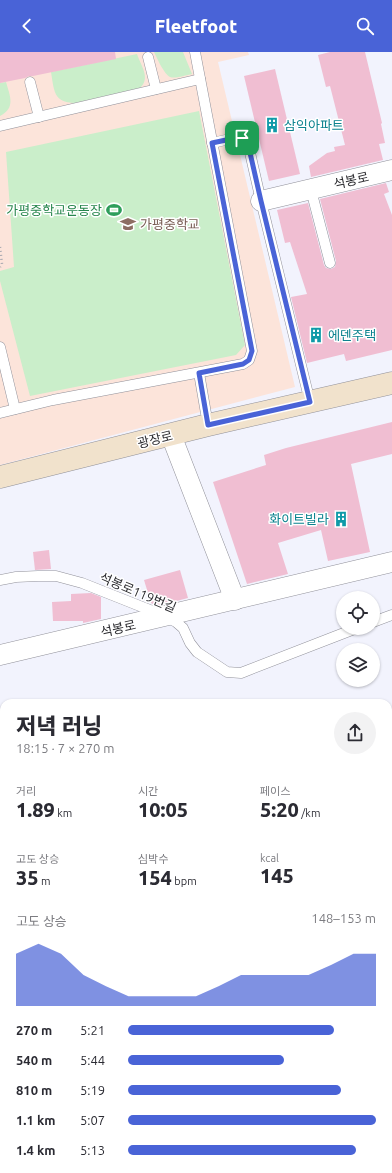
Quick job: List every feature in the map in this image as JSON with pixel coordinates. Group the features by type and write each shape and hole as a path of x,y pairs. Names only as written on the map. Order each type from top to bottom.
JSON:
{"street":[{"name":"석봉로","path":"261,201 392,170"},
{"name":"광장로","path":"0,477 208,425 392,383"},
{"path":"171,435 235,600"},
{"name":"석봉로","path":"0,655 392,562"}],"lane":[{"path":"0,413 53,400 243,364 249,360 252,351 195,52"},
{"path":"148,57 156,89"},
{"path":"0,126 200,79"},
{"path":"30,82 39,117"},
{"path":"212,143 240,137 246,140 248,144 310,402"},
{"path":"311,190 330,263"},
{"path":"0,347 15,409"},
{"path":"199,373 208,425"},
{"name":"석봉로119번길","path":"0,580 16,577 56,576 82,583 165,616 183,628 190,643 197,652 227,672 233,674 241,673 340,635"},
{"path":"380,619 392,615"}],"path":[{"path":"0,247 2,264 0,267"}],"shaded area":[{"name":"가평중학교","path":"0,52 248,52 249,55 218,62 295,387 0,465"}],"green space":[{"path":"154,52 183,52 192,74 170,77 163,69"},
{"path":"137,54 145,76 145,80 140,88 75,103 62,101 56,94 51,72"},
{"path":"6,82 10,97 10,105 5,113 0,116 0,83"},
{"name":"가평중학교운동장","path":"199,111 245,345 236,355 30,396 0,281 0,271 14,267 6,152"}],"building":[{"path":"0,52 115,52 116,59 0,83"},
{"path":"330,52 365,52 382,123 385,143 379,144 383,160 311,177 309,166 327,153 335,151 334,147 345,145 330,86 326,87 318,55"},
{"name":"삼익아파트","path":"275,69 300,174 269,181 244,76"},
{"path":"386,183 389,192 384,194 392,215 392,350 346,361 344,354 307,363 291,297 307,294 290,242 285,243 277,210 308,203 324,265 326,268 331,269 335,267 336,261 320,199"},
{"path":"392,422 392,454 351,464 370,552 328,561 321,530 278,543 288,574 247,584 213,482 266,465 264,455 286,448"},
{"path":"49,550 51,569 35,570 33,552"},
{"path":"180,570 188,598 157,606 151,603 144,580"},
{"path":"91,593 101,597 101,619 83,623 83,621 53,621 52,602 71,601 71,594"}],"place":[{"name":"삼익아파트","path":"272,125"},
{"name":"가평중학교운동장","path":"114,210"},
{"name":"가평중학교","path":"128,224"},
{"name":"에덴주택","path":"316,335"},
{"name":"화이트빌라","path":"341,519"}],"route":[{"path":"240,137 242,138 246,140 248,144 310,402 208,425 199,373 243,364 249,360 252,351 212,143 240,137"}]}
